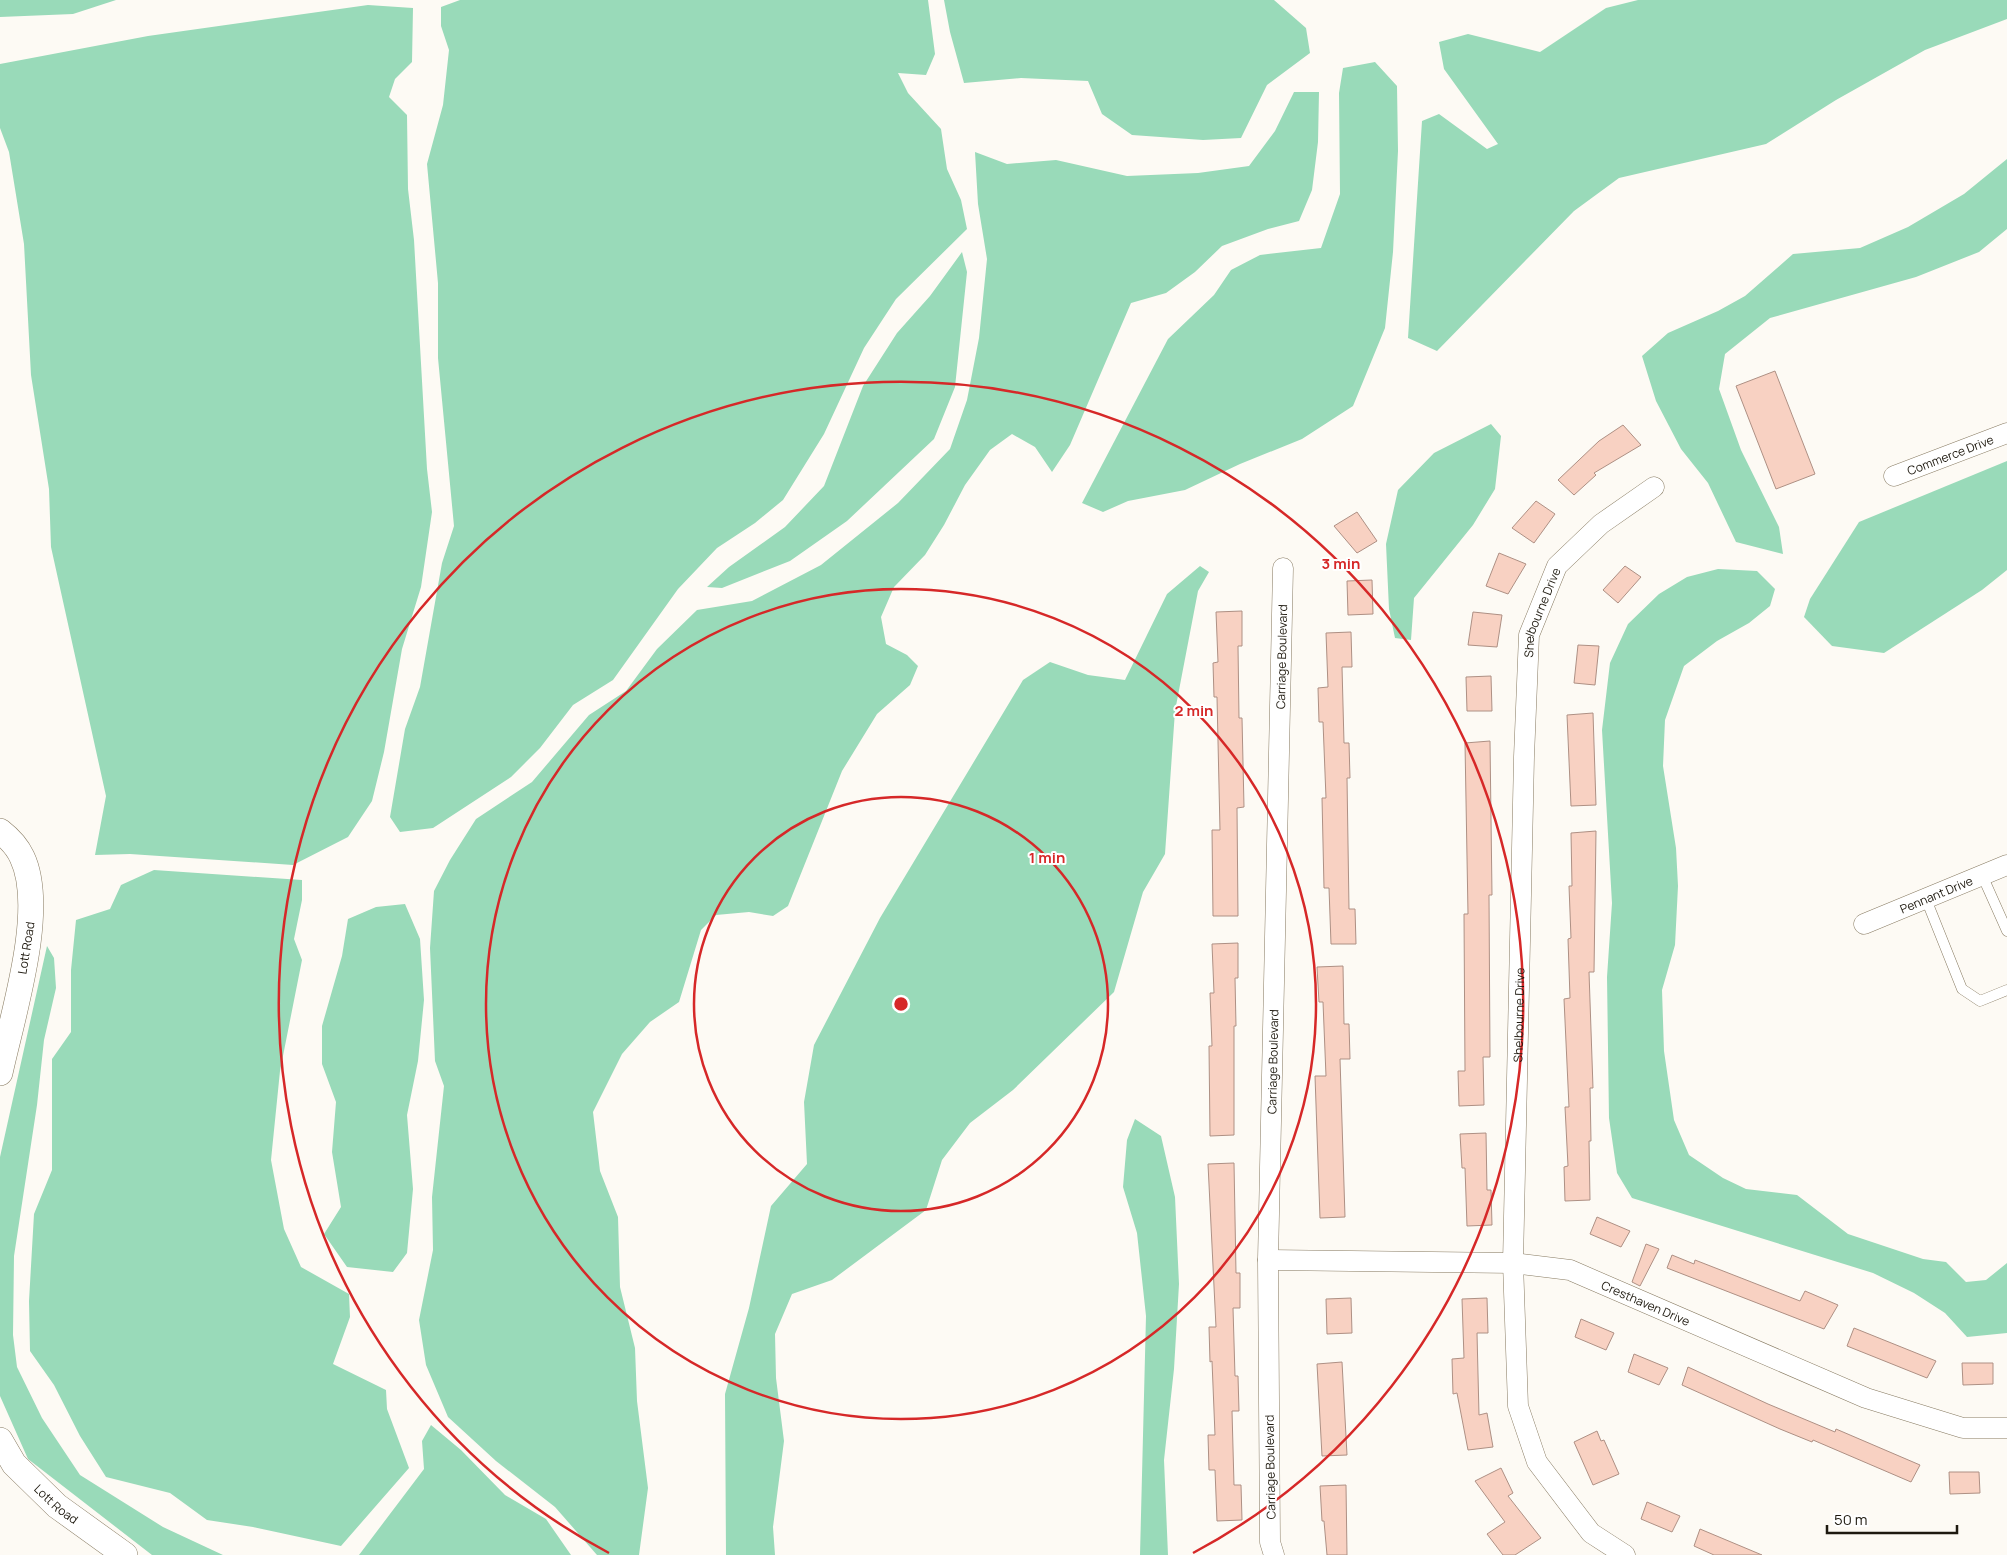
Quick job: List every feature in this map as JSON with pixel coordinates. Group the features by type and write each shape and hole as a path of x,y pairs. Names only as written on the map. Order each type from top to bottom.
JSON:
{"street":[{"name":"Commerce Drive","path":"1894,476 2007,433"},
{"name":"Shelbourne Drive","path":"1625,1555 1591,1533 1536,1462 1518,1406 1513,1263 1524,757 1529,635 1557,566 1600,524 1654,487"},
{"name":"Carriage Boulevard","path":"1274,1555 1270,1542 1268,1260 1284,568"},
{"name":"Lott Road","path":"0,831 10,839 22,858 29,880 31,913 25,958 0,1073"},
{"name":"Pennant Drive","path":"1864,924 2007,865"},
{"name":"Cresthaven Drive","path":"1268,1260 1513,1263 1570,1270 1866,1398 1963,1428 2007,1428"},
{"name":"Lott Road","path":"0,1440 14,1464 57,1506 125,1555"}],"lane":[{"path":"1982,875 2007,930"},
{"path":"1926,899 1962,989 1980,1001 2007,990"}],"green space":[{"path":"0,0 116,0 73,14 0,17"},
{"path":"460,0 928,0 935,54 926,75 898,73 908,93 941,129 947,169 961,200 967,229 896,299 864,348 824,434 783,500 755,523 717,548 678,589 613,680 573,705 540,748 511,777 433,828 400,832 390,817 405,729 420,687 442,563 454,526 438,358 438,283 427,164 443,105 449,50 441,26 441,7"},
{"path":"944,0 1274,0 1306,28 1310,53 1267,85 1241,138 1203,140 1132,135 1102,114 1088,81 1021,78 964,83 950,32"},
{"path":"1638,0 2007,0 2007,19 1925,50 1836,100 1766,144 1619,178 1574,211 1437,351 1408,338 1422,121 1439,114 1487,149 1498,144 1444,69 1439,42 1468,34 1540,52 1606,8"},
{"path":"368,5 413,8 412,62 395,79 389,97 407,115 408,189 414,240 427,469 432,512 421,587 402,649 384,752 372,801 348,837 293,865 130,854 95,855 106,796 51,547 49,489 31,375 24,244 9,152 0,128 0,64 148,36"},
{"path":"1375,62 1397,86 1398,151 1393,252 1385,328 1353,406 1302,439 1240,464 1185,490 1128,501 1103,512 1082,503 1168,339 1214,295 1231,270 1260,255 1321,248 1340,194 1339,93 1343,68"},
{"path":"1294,92 1319,92 1318,142 1312,190 1299,221 1268,229 1222,246 1195,272 1166,293 1131,303 1070,445 1052,472 1035,447 1012,434 990,450 965,485 944,525 925,555 894,587 881,617 886,644 907,655 918,666 910,685 877,714 842,771 788,906 773,916 749,912 716,915 701,930 679,1002 650,1022 622,1054 593,1112 600,1171 618,1217 620,1287 635,1348 637,1401 648,1488 639,1555 597,1555 555,1507 496,1461 448,1417 426,1365 419,1320 433,1250 432,1197 444,1086 435,1061 430,948 434,891 450,860 476,819 532,782 589,715 626,691 657,649 697,610 752,601 821,565 898,503 950,449 967,400 979,338 987,259 978,204 975,152 1007,164 1056,160 1127,176 1198,173 1249,166 1275,131"},
{"path":"2007,159 2007,229 1979,252 1916,277 1770,318 1725,354 1719,389 1741,450 1779,527 1783,554 1736,542 1708,483 1681,449 1656,401 1642,356 1668,333 1718,311 1745,296 1793,254 1860,248 1908,227 1964,194"},
{"path":"962,252 967,272 955,387 934,439 847,521 790,561 722,588 707,587 729,567 785,527 824,486 863,386 897,333 930,296"},
{"path":"1491,424 1501,436 1495,489 1473,525 1414,598 1411,640 1395,638 1389,609 1386,544 1398,490 1434,453"},
{"path":"2007,461 2007,570 1982,590 1884,653 1832,646 1804,617 1810,599 1859,522"},
{"path":"1200,566 1209,572 1198,591 1175,711 1165,854 1143,892 1114,992 1013,1090 970,1123 942,1160 926,1210 832,1280 792,1294 775,1334 776,1378 784,1441 773,1527 775,1555 726,1555 725,1394 749,1308 771,1206 807,1164 804,1102 814,1045 880,918 1023,680 1050,662 1088,675 1125,680 1167,594"},
{"path":"1718,569 1757,571 1775,589 1770,606 1749,623 1717,641 1684,666 1665,720 1663,766 1676,848 1678,886 1675,945 1662,990 1664,1051 1674,1120 1689,1155 1723,1178 1746,1189 1797,1195 1848,1234 1923,1259 1946,1262 1966,1282 1986,1280 2007,1263 2007,1333 1967,1337 1945,1313 1914,1293 1873,1273 1632,1198 1617,1173 1609,1118 1607,977 1612,903 1602,730 1610,663 1628,624 1659,594 1687,577"},
{"path":"154,870 302,880 302,900 294,939 302,960 280,1071 271,1160 284,1229 301,1267 349,1294 350,1317 333,1364 386,1390 387,1409 409,1468 341,1546 253,1527 207,1520 170,1493 106,1477 80,1436 54,1385 30,1351 29,1301 34,1214 52,1170 52,1059 71,1032 71,970 76,920 110,909 121,885"},
{"path":"405,904 420,939 424,1000 418,1061 407,1115 413,1189 407,1253 393,1272 347,1267 324,1234 341,1207 332,1152 336,1102 322,1064 322,1026 342,956 348,919 376,907"},
{"path":"47,946 54,958 56,988 44,1040 37,1105 14,1256 13,1335 17,1367 42,1418 80,1475 163,1527 223,1555 152,1555 28,1459 0,1396 0,1157"},
{"path":"1135,1119 1161,1136 1175,1197 1179,1284 1174,1369 1164,1460 1168,1555 1140,1555 1146,1316 1137,1233 1123,1187 1127,1140"},
{"path":"431,1425 461,1450 505,1495 546,1519 571,1555 359,1555 424,1469 422,1441"}],"building":[{"path":"1775,371 1815,474 1776,489 1736,386"},
{"path":"1623,425 1641,445 1594,473 1596,475 1574,495 1558,480 1599,441"},
{"path":"1536,501 1555,514 1534,543 1512,528"},
{"path":"1357,512 1377,541 1357,553 1334,526"},
{"path":"1499,553 1526,564 1508,594 1486,586"},
{"path":"1625,566 1641,577 1618,603 1603,590"},
{"path":"1372,580 1373,614 1348,615 1347,581"},
{"path":"1242,611 1242,646 1238,646 1239,718 1242,718 1244,807 1237,808 1238,916 1213,916 1212,830 1220,830 1217,697 1214,697 1213,663 1218,662 1216,612"},
{"path":"1473,612 1502,615 1497,647 1468,645"},
{"path":"1351,632 1352,667 1342,667 1344,743 1349,743 1350,778 1347,778 1349,909 1355,909 1356,944 1331,944 1329,888 1324,888 1322,798 1326,798 1323,722 1319,722 1318,688 1328,687 1326,633"},
{"path":"1578,645 1599,646 1595,685 1574,683"},
{"path":"1491,676 1492,711 1467,711 1466,677"},
{"path":"1593,713 1596,805 1571,806 1567,715"},
{"path":"1490,741 1492,895 1489,895 1490,1057 1483,1057 1484,1105 1459,1106 1458,1071 1465,1071 1464,914 1468,914 1465,743"},
{"path":"1596,831 1594,972 1589,972 1593,1088 1590,1088 1590,1200 1565,1201 1564,1167 1568,1166 1565,1107 1569,1107 1564,999 1570,998 1568,939 1571,938 1569,886 1572,886 1571,833"},
{"path":"1238,943 1238,978 1235,978 1236,1026 1234,1026 1234,1135 1210,1136 1209,1046 1212,1046 1210,993 1214,993 1212,944"},
{"path":"1343,966 1344,1024 1349,1024 1350,1059 1340,1059 1345,1217 1320,1218 1315,1076 1326,1076 1323,1002 1319,1002 1317,967"},
{"path":"1486,1133 1487,1190 1491,1190 1492,1225 1467,1226 1465,1168 1462,1168 1460,1134"},
{"path":"1234,1163 1236,1273 1240,1273 1240,1308 1233,1308 1235,1376 1238,1376 1239,1411 1232,1411 1234,1485 1241,1485 1242,1520 1217,1521 1215,1470 1209,1470 1208,1435 1215,1435 1209,1327 1216,1327 1208,1164"},
{"path":"1597,1217 1630,1231 1621,1247 1590,1234"},
{"path":"1646,1244 1659,1249 1640,1286 1632,1282"},
{"path":"1672,1255 1694,1264 1695,1260 1800,1301 1805,1291 1838,1305 1824,1329 1667,1268"},
{"path":"1351,1298 1352,1333 1327,1334 1326,1299"},
{"path":"1487,1298 1488,1333 1477,1333 1479,1415 1487,1413 1493,1447 1468,1450 1457,1393 1453,1394 1452,1359 1464,1358 1462,1299"},
{"path":"1581,1319 1614,1333 1606,1350 1575,1337"},
{"path":"1854,1328 1936,1361 1927,1378 1847,1346"},
{"path":"1634,1354 1668,1368 1659,1385 1628,1372"},
{"path":"1342,1362 1347,1455 1322,1456 1317,1364"},
{"path":"1962,1363 1993,1363 1993,1384 1963,1385"},
{"path":"1688,1367 1768,1404 1835,1432 1836,1429 1920,1465 1911,1482 1813,1440 1812,1442 1780,1429 1682,1385"},
{"path":"1597,1431 1601,1441 1604,1440 1619,1474 1593,1485 1574,1442"},
{"path":"1501,1468 1513,1493 1508,1496 1541,1538 1515,1555 1503,1555 1487,1534 1505,1522 1475,1481"},
{"path":"1949,1472 1979,1472 1980,1493 1950,1494"},
{"path":"1346,1485 1347,1555 1327,1555 1324,1521 1322,1521 1320,1486"},
{"path":"1647,1502 1680,1516 1672,1532 1641,1519"},
{"path":"1700,1529 1762,1555 1714,1555 1694,1546"}]}
